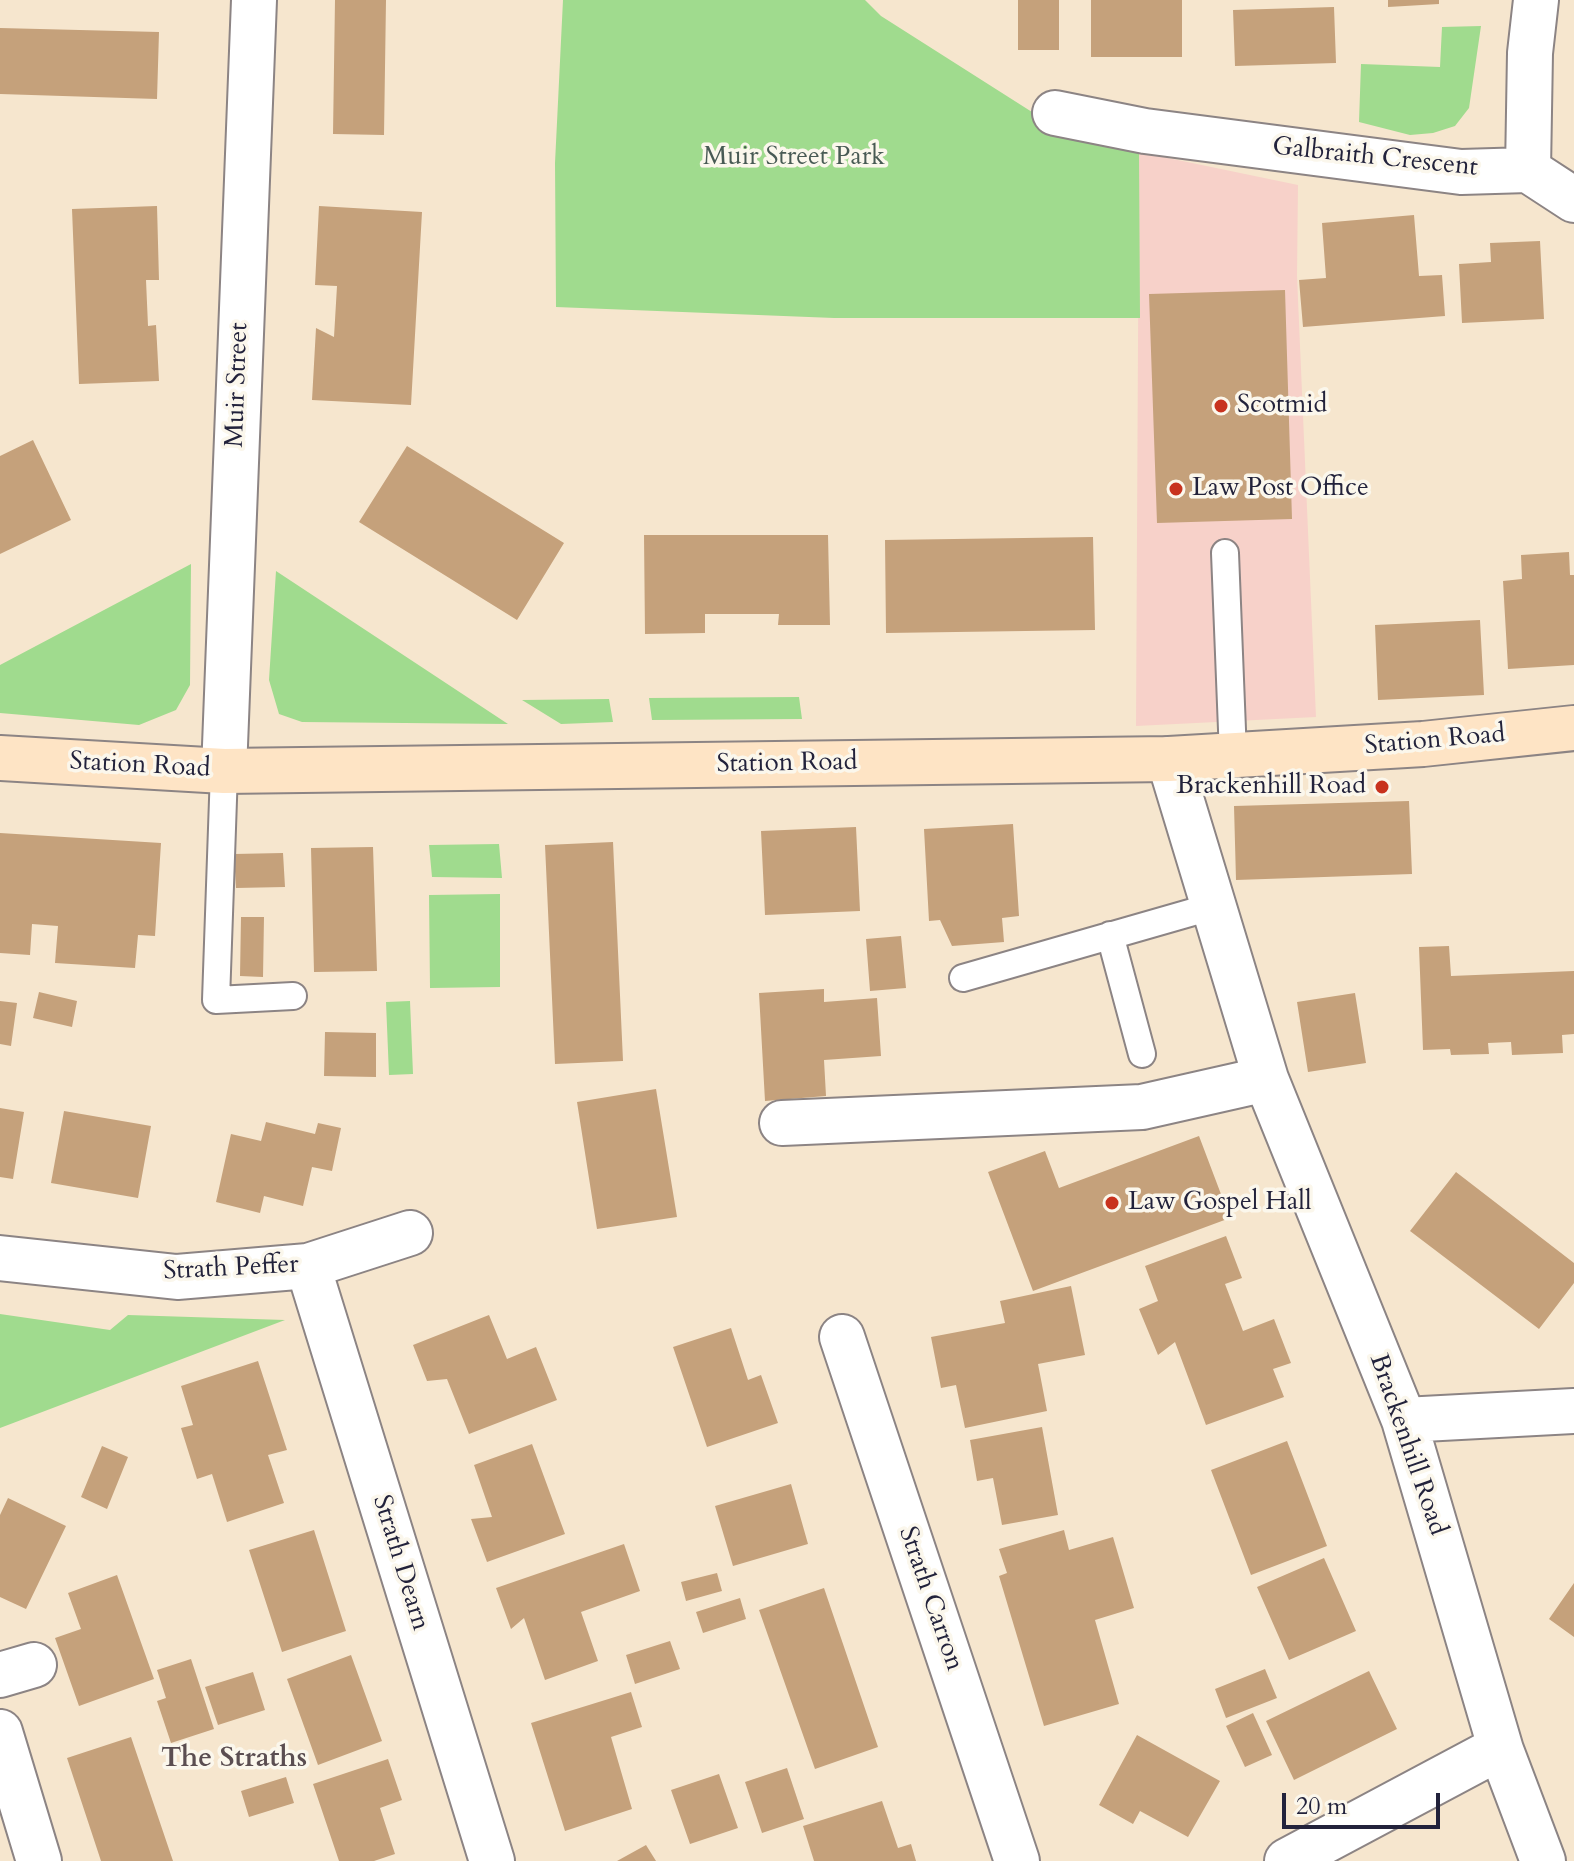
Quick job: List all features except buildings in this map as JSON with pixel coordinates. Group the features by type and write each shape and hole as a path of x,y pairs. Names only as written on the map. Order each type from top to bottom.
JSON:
{"main road":[{"name":"Station Road","path":"0,758 224,771 1169,759 1423,744 1574,728"}],"street":[{"name":"Muir Street","path":"224,771 254,0"},
{"path":"1536,0 1530,53 1528,170 1574,200"},
{"name":"Galbraith Crescent","path":"1055,113 1145,131 1461,172 1528,170"},
{"name":"Brackenhill Road","path":"1169,759 1266,1079 1404,1420 1501,1750 1543,1861"},
{"path":"782,1123 1142,1107 1266,1079"},
{"name":"Strath Peffer","path":"0,1258 177,1277 308,1266 410,1233"},
{"name":"Strath Dearn","path":"308,1266 492,1861"},
{"name":"Strath Carron","path":"842,1337 1017,1861"},
{"path":"1404,1420 1574,1411"},
{"path":"0,1732 39,1861"},
{"path":"1287,1861 1484,1756 1501,1750"}],"lane":[{"path":"1225,553 1233,755"},
{"path":"224,771 216,1000 293,996"},
{"path":"963,978 1214,906"},
{"path":"1110,935 1142,1054"}],"shaded area":[{"path":"1139,152 1298,185 1297,276 1316,717 1136,726"}],"green space":[{"name":"Muir Street Park","path":"563,0 865,0 881,16 1054,126 1139,152 1140,318 834,318 556,307 555,163"},
{"path":"1481,26 1469,108 1455,126 1433,133 1410,135 1359,122 1361,64 1440,67 1442,27"},
{"path":"191,564 190,685 176,710 139,725 0,713 0,665"},
{"path":"276,571 508,724 302,722 279,714 269,680"},
{"path":"799,697 802,719 652,720 649,698"},
{"path":"609,699 613,722 561,724 522,700"},
{"path":"499,844 502,878 432,877 429,845"},
{"path":"500,894 500,987 430,988 429,895"},
{"path":"410,1001 413,1074 389,1075 386,1002"},
{"path":"0,1314 110,1330 128,1315 285,1320 0,1428"}],"place":[{"name":"Scotmid","path":"1221,406"},
{"name":"Law Post Office","path":"1176,489"},
{"name":"Brackenhill Road","path":"1382,787"},
{"name":"Law Gospel Hall","path":"1112,1203"}],"district":[{"name":"The Straths","path":"234,1760"}]}
